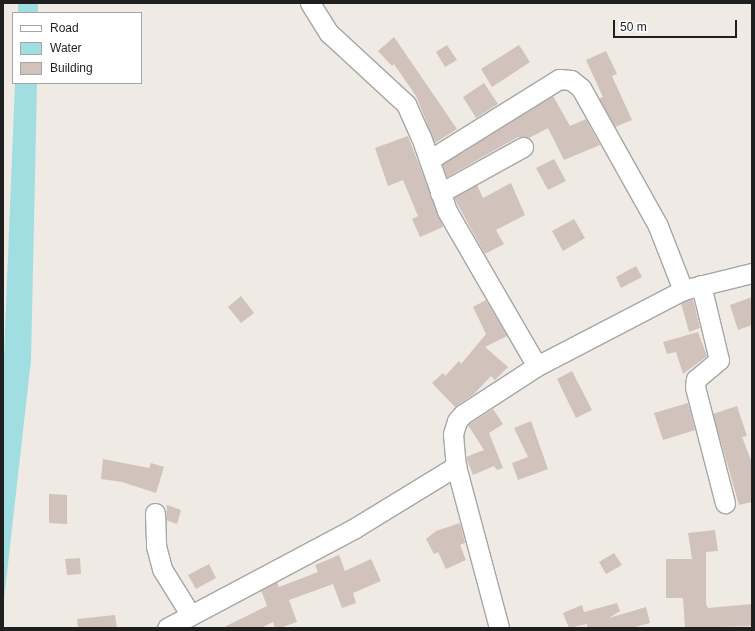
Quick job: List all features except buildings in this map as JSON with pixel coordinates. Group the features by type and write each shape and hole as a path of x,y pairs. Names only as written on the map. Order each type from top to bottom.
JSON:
{"street":[{"path":"310,3 329,33 406,104 429,160 440,193 458,232 537,366"},
{"path":"429,160 559,79 571,80 581,88 658,226 683,290"},
{"path":"440,193 523,147"},
{"path":"499,628 456,466 453,434 457,421 537,366 683,290 752,273"},
{"path":"701,285 719,360 696,379 695,387 725,503"},
{"path":"167,628 190,614 355,528 456,466"},
{"path":"155,513 156,546 162,569 190,614"}],"water":[{"path":"18,3 38,3 38,12 18,12"},
{"path":"15,84 37,84 31,360 3,608 3,380"}]}
